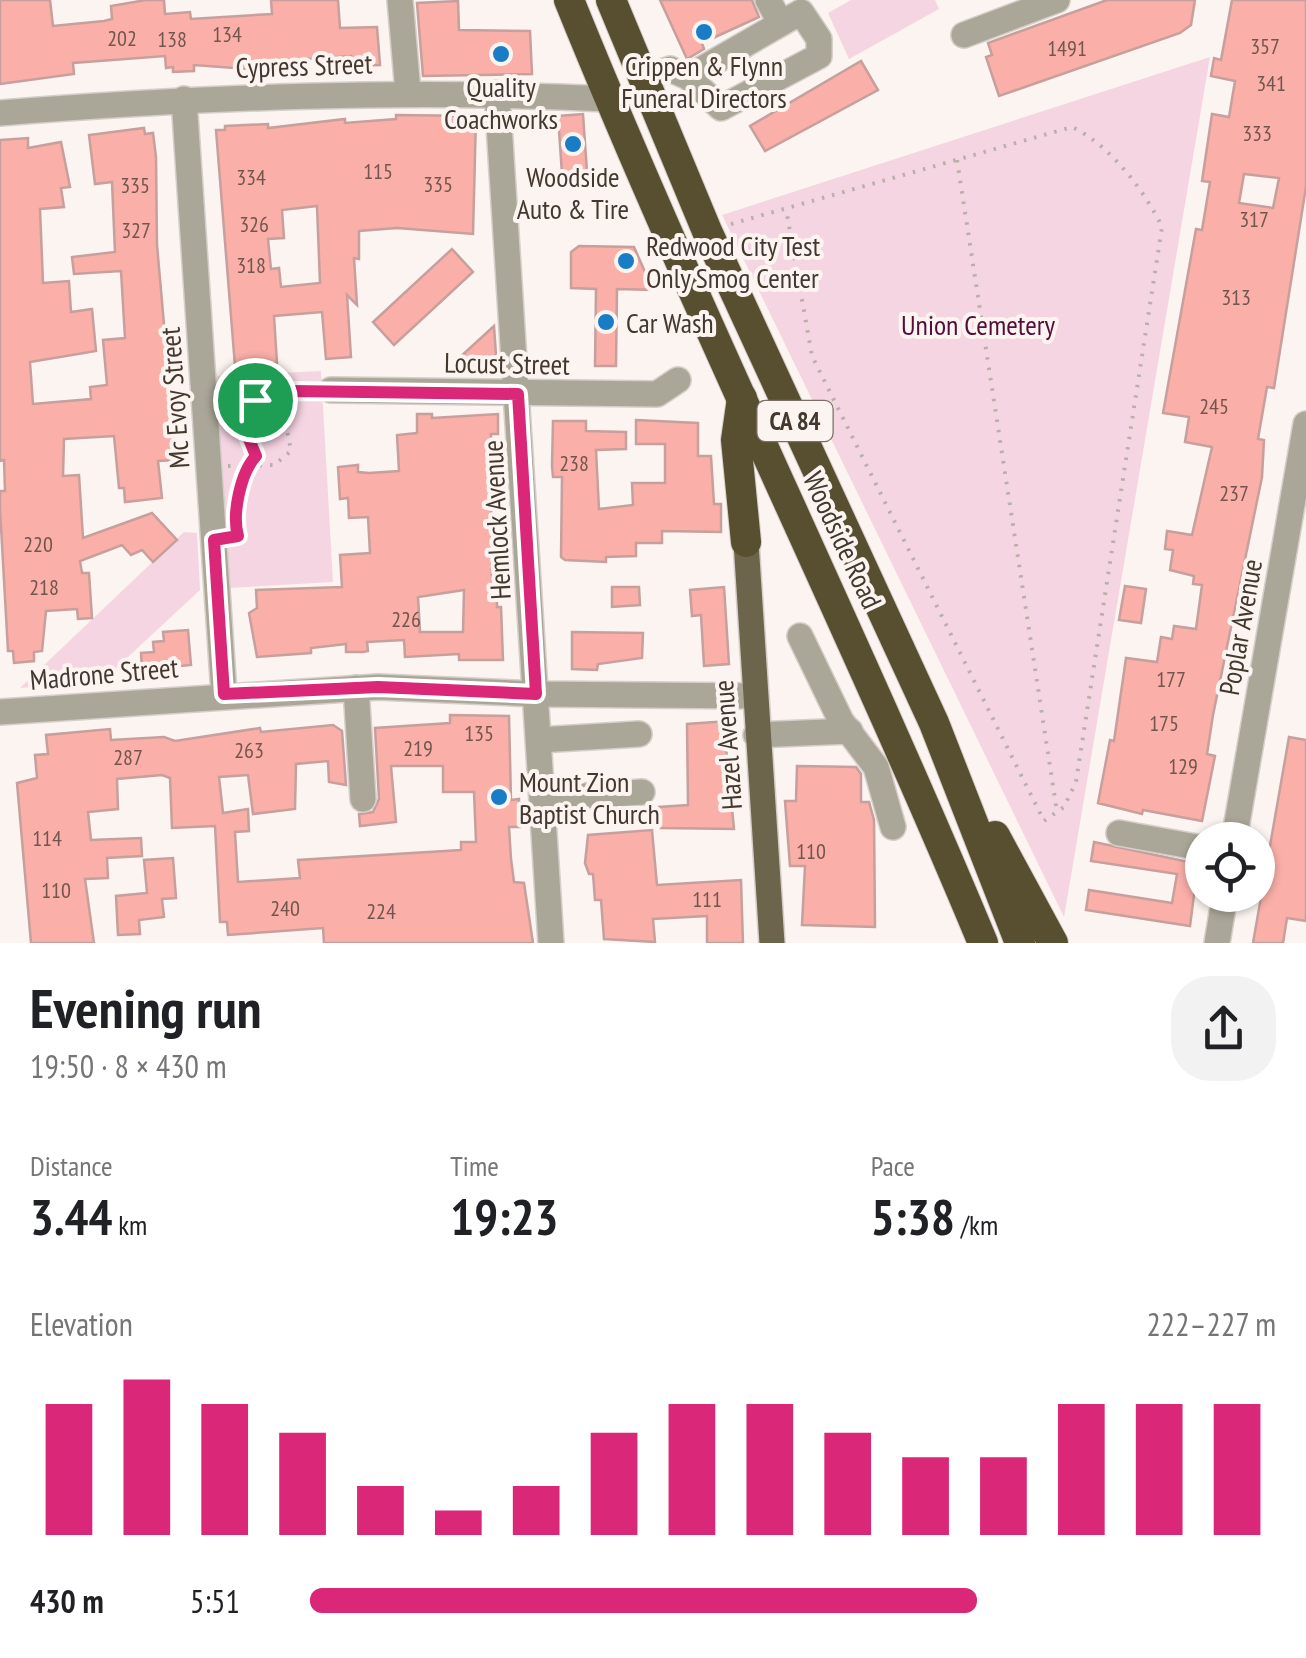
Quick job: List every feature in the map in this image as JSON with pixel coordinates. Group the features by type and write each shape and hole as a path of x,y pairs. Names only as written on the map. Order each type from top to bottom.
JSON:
{"highway":[{"name":"Woodside Road","path":"570,0 609,99 830,586 983,943"},
{"name":"Woodside Road","path":"611,0 708,231 934,724 1020,943"},
{"path":"742,398 736,440 746,542"},
{"path":"934,724 1053,943"}],"main road":[{"name":"Hazel Avenue","path":"746,542 772,943"}],"street":[{"path":"400,0 408,92"},
{"path":"964,34 1057,0"},
{"path":"646,77 670,69 688,77 721,108 819,56 820,40 783,12 688,77"},
{"name":"Cypress Street","path":"0,113 184,99 408,92 609,99"},
{"name":"Hemlock Avenue","path":"497,93 551,943"},
{"name":"Mc Evoy Street","path":"184,99 224,694"},
{"name":"Locust Street","path":"331,390 657,394 678,380"},
{"name":"Poplar Avenue","path":"1237,822 1306,424"},
{"path":"800,636 850,731 876,768 893,827"},
{"path":"356,688 363,800"},
{"name":"Madrone Street","path":"0,712 356,688 753,696"},
{"path":"756,734 850,731"},
{"path":"539,740 639,734"},
{"path":"542,799 642,792"},
{"path":"1118,833 1185,845"},
{"path":"1217,943 1222,912"}],"path":[{"path":"708,231 786,208 958,160 1072,126 1088,134 1152,206 1162,227 1076,782 1057,812 1044,822 1029,800 812,356 786,208"},
{"path":"958,160 1057,812"},
{"path":"208,466 274,465 291,451 284,409 291,391 331,390"},
{"path":"234,524 234,511 243,494 248,465 256,456 242,422 245,406 263,401 284,409"}],"green space":[{"path":"851,0 935,0 939,9 849,59 828,13"},
{"name":"Union Cemetery","path":"1210,57 1064,917 722,215"},
{"path":"321,371 333,582 229,588 217,376"},
{"path":"184,532 197,533 200,590 101,682 20,688"}],"building":[{"path":"0,0 50,0 53,26 112,19 111,6 146,0 164,0 165,14 190,12 191,19 272,14 271,0 338,0 340,28 377,27 380,65 351,66 351,56 247,63 247,69 194,65 194,71 173,72 173,67 166,68 165,56 73,63 74,74 0,84"},
{"name":"Crippen & Flynn Funeral Directors","path":"660,0 752,0 759,17 702,43 704,49 687,59"},
{"path":"1107,0 1195,0 1191,25 1180,33 999,96 986,57 992,55 988,43"},
{"path":"1232,0 1306,0 1306,187 1274,388 1267,387 1258,439 1264,440 1262,477 1213,715 1207,754 1215,756 1202,821 1143,810 1142,814 1098,803 1110,740 1114,741 1126,658 1157,662 1161,637 1172,639 1174,626 1196,629 1202,585 1193,584 1194,576 1170,570 1173,550 1165,549 1167,531 1192,535 1212,447 1185,442 1189,417 1163,413 1196,229 1202,230 1210,182 1202,181 1212,114 1229,117 1235,81 1211,76 1214,58 1221,60","holes":["1244,174 1279,178 1273,208 1239,203"]},
{"path":"458,1 459,30 530,31 532,74 423,76 417,3"},
{"path":"861,61 878,90 765,151 750,126"},
{"name":"Woodside Auto & Tire","path":"583,114 587,172 562,174 558,116"},
{"path":"396,115 476,116 473,234 397,228 359,231 359,259 354,258 357,305 347,295 351,357 326,359 322,312 274,316 277,363 235,366 216,130 225,130 225,126 268,124 268,128 345,119 345,123 396,119","holes":["317,206 320,283 281,287 279,268 271,269 268,239 284,238 282,210"]},
{"path":"144,128 145,134 153,133 156,157 157,245 176,460 158,461 162,498 125,502 124,488 119,488 114,436 64,439 63,476 79,475 83,538 152,513 177,540 153,562 142,550 131,555 122,545 80,561 82,573 89,573 92,618 78,619 77,609 46,611 42,651 34,652 34,661 14,663 13,651 8,651 0,509 0,491 5,491 4,460 0,461 0,140 28,138 28,148 61,142 70,187 61,188 64,207 40,209 43,283 69,281 71,312 92,309 96,351 30,362 33,404 91,399 90,387 107,385 103,340 125,338 121,271 74,274 72,257 115,252 112,182 95,184 89,135"},
{"path":"579,246 634,247 653,290 617,289 616,366 595,366 596,289 571,288 571,252"},
{"path":"452,249 473,272 394,345 373,322"},
{"path":"494,326 497,370 447,369"},
{"path":"417,414 432,414 432,418 498,414 498,434 491,434 492,587 497,587 497,607 501,607 503,660 459,660 459,654 405,657 404,640 367,642 368,651 363,652 346,652 346,644 311,648 311,653 257,657 249,613 257,608 256,590 342,587 340,555 370,553 368,517 349,518 348,498 340,499 338,467 358,465 358,472 369,473 399,471 397,435 417,433","holes":["464,590 463,632 420,632 418,597"]},
{"path":"636,420 698,423 698,456 711,456 714,504 721,504 721,532 662,531 662,543 636,543 636,556 606,557 606,562 565,560 561,557 562,477 553,477 552,466 553,421 586,421 586,431 626,432 626,449 596,450 599,509 633,505 632,483 665,483 665,444 636,444"},
{"path":"1125,586 1146,589 1141,623 1119,620"},
{"path":"612,587 639,587 640,605 612,607"},
{"path":"724,587 729,664 704,666 701,615 692,616 690,590"},
{"path":"188,630 191,665 142,670 141,653 154,652 153,642 164,641 163,632"},
{"path":"572,632 643,633 642,658 598,664 597,670 572,669"},
{"path":"450,715 509,716 511,800 519,799 520,827 509,827 511,859 514,882 524,883 533,943 324,943 323,928 228,935 227,922 220,922 215,826 172,828 170,778 162,775 117,779 118,809 88,812 91,840 141,838 142,856 107,858 108,878 85,879 94,943 31,943 17,783 37,778 35,755 48,754 46,735 110,729 111,740 164,737 175,741 260,728 261,732 333,725 342,731 346,785 329,782 328,761 296,764 295,809 253,814 248,775 219,777 223,813 248,809 249,831 235,832 238,882 300,878 298,860 461,850 461,842 476,842 474,792 443,792 443,766 391,766 396,822 360,826 359,814 373,812 379,799 375,728 450,723"},
{"path":"728,721 730,747 726,747 734,829 661,828 659,807 688,805 687,724"},
{"path":"1289,737 1306,740 1306,921 1287,918 1283,943 1253,943 1258,912 1275,912 1274,822"},
{"path":"797,766 856,767 861,774 861,802 869,802 874,820 875,927 802,925 805,866 790,866 785,801 796,801"},
{"path":"652,830 657,885 741,880 743,943 707,943 707,916 653,919 655,942 604,939 601,900 595,900 593,874 589,874 585,863 588,835"},
{"path":"1094,842 1185,861 1185,912 1192,912 1190,926 1086,910 1089,890 1172,903 1177,874 1091,861"},
{"path":"173,858 176,898 162,899 164,917 139,920 140,934 118,935 116,896 147,893 144,860"}],"place":[{"name":"Crippen & Flynn Funeral Directors","path":"704,32"},
{"name":"Quality Coachworks","path":"501,54"},
{"name":"Woodside Auto & Tire","path":"573,144"},
{"name":"Redwood City Test Only Smog Center","path":"626,261"},
{"name":"Car Wash","path":"606,322"},
{"name":"Mount Zion Baptist Church","path":"499,797"}],"route":[{"path":"291,391 518,394 536,694 378,687 224,694 214,540 238,536 234,511 243,494 248,465 256,456 242,422 245,406 255,400 284,409 291,391"}]}
